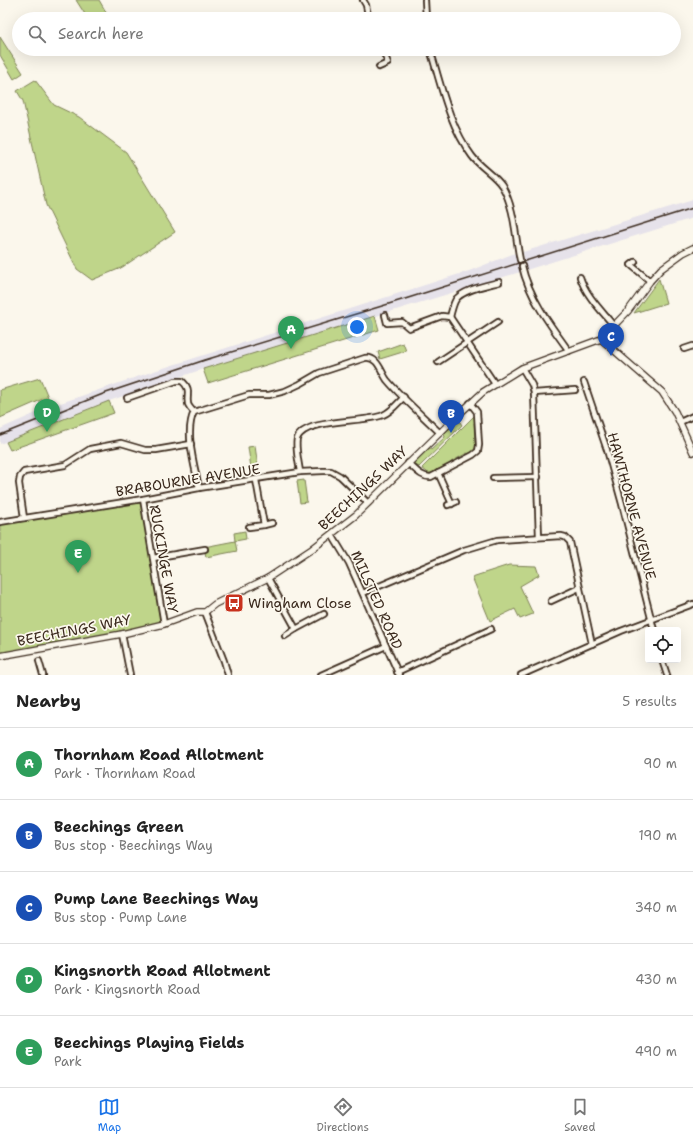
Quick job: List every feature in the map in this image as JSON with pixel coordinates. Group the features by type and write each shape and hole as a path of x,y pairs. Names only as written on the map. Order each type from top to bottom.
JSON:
{"street":[{"path":"363,0 367,6 368,12"},
{"path":"425,0 426,12"},
{"path":"379,67 388,63 385,56"},
{"path":"432,56 451,116 458,132 473,158 501,185 507,198 520,260"},
{"name":"BEECHINGS WAY","path":"0,656 122,634 164,624 197,612 205,612 215,604 268,578 332,535 368,503 470,403 495,384 522,368 601,339 628,311 650,281 661,269 672,260 693,248"},
{"path":"635,262 631,265 650,281"},
{"path":"522,266 525,278 542,313 569,351"},
{"path":"580,277 583,286 614,326"},
{"path":"450,317 455,301 459,296 470,290 499,282"},
{"path":"385,315 387,323 402,322 409,328 442,316 450,317 495,384"},
{"path":"438,362 498,322"},
{"path":"601,339 662,392 680,422 693,452"},
{"path":"684,349 693,346"},
{"path":"199,488 189,426 194,412 249,395 268,395 285,391 319,373 368,357 376,361 386,378 439,432"},
{"path":"522,368 532,385 534,393 539,537"},
{"path":"127,398 176,381 182,381 189,394 188,404 194,412"},
{"name":"HAWTHORNE AVENUE","path":"584,382 607,450 653,627"},
{"path":"534,393 586,389"},
{"path":"300,472 297,438 300,434 308,429 332,422 370,419 382,416 390,412 404,398"},
{"path":"408,463 422,475 427,477 438,473 478,451 477,412 470,403"},
{"path":"680,422 693,416"},
{"path":"24,518 19,483 20,477 24,472 65,465 90,449 121,443 145,450 191,444"},
{"name":"BRABOURNE AVENUE","path":"0,522 143,499 199,488 300,472 323,470 331,471 340,476 368,503"},
{"path":"438,473 452,504"},
{"path":"493,478 538,477"},
{"path":"256,480 264,525"},
{"name":"RUCKINGE WAY","path":"143,499 164,624"},
{"path":"249,527 272,523"},
{"name":"MILSTED ROAD","path":"332,535 345,554 398,673"},
{"path":"363,593 464,550 496,540 560,536 568,540 592,644"},
{"path":"153,558 205,549"},
{"path":"268,578 296,629"},
{"path":"550,601 579,588"},
{"path":"521,675 621,631 693,604"},
{"path":"205,612 228,675"},
{"path":"285,636 324,614"},
{"path":"398,673 491,629"},
{"path":"122,634 130,675"},
{"path":"321,675 386,646"},
{"path":"39,661 43,675"},
{"path":"663,663 667,675"}],"shaded area":[{"path":"693,200 693,218 526,270 523,252"},
{"path":"515,253 520,272 203,369 109,401 0,444 0,429 52,406 157,370 469,271"}],"green space":[{"path":"76,0 99,0 106,12 84,12"},
{"path":"0,37 23,73 14,79 0,55"},
{"path":"35,80 54,105 79,117 126,152 175,232 121,268 92,280 77,269 46,205 23,101 17,91"},
{"path":"659,279 666,303 634,313"},
{"path":"375,316 379,330 208,383 203,369"},
{"path":"403,343 406,351 380,359 378,352"},
{"path":"40,378 48,397 0,418 0,390"},
{"path":"109,401 114,413 10,450 6,442"},
{"path":"475,415 475,443 477,444 474,451 469,454 467,453 451,462 449,465 431,473 428,473 422,468"},
{"path":"458,419 462,425 419,467 412,463 430,448 431,450 445,437 444,434"},
{"path":"255,446 259,474 252,475 248,447"},
{"path":"304,480 307,502 300,503 297,481"},
{"path":"143,499 164,624 0,656 0,522"},
{"path":"245,531 246,539 235,541 234,533"},
{"path":"235,541 237,551 206,557 204,547"},
{"path":"509,565 536,566 539,575 520,586 533,614 520,619 515,609 490,621 472,577"}],"railway":[{"path":"0,435 103,394 205,360 405,299 693,208"}],"place":[{"name":"Thornham Road Allotment","path":"291,349"},
{"name":"Pump Lane Beechings Way","path":"611,356"},
{"name":"Kingsnorth Road Allotment","path":"47,432"},
{"name":"Beechings Green","path":"451,433"},
{"name":"Beechings Playing Fields","path":"78,573"},
{"name":"Wingham Close","path":"234,603"}]}
